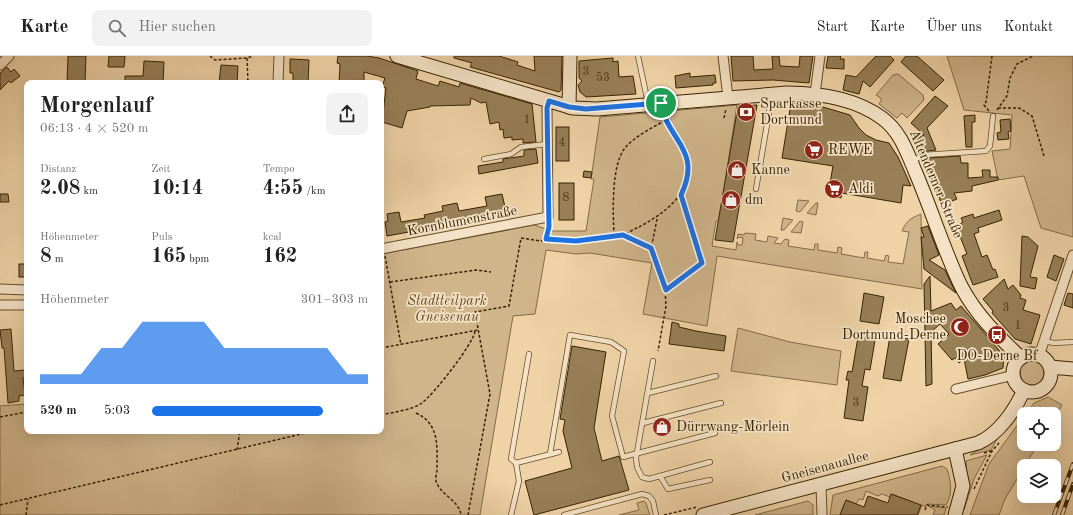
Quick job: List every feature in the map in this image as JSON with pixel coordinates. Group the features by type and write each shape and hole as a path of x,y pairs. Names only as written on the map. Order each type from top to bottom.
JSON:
{"main road":[{"name":"Altenderner Straße","path":"397,56 569,107 597,109 661,103 728,101 772,93 815,94 856,104 883,119 903,141 965,292 978,314 1021,358"},
{"path":"569,107 570,56"},
{"path":"1030,354 1039,356 1048,362 1050,367 1049,381 1044,387 1035,392 1024,390 1018,385 1014,375 1015,365 1021,358 1030,354"},
{"path":"1050,367 1073,369"},
{"name":"Gneisenauallee","path":"703,515 978,443 995,433 1011,412 1024,390"},
{"path":"953,511 963,486 955,449"}],"street":[{"path":"0,65 9,56"},
{"path":"278,80 280,56"},
{"path":"723,56 728,101"},
{"path":"815,94 820,56"},
{"path":"548,222 547,108 549,101"},
{"name":"Kornblumenstraße","path":"384,250 548,222"},
{"path":"1039,356 1073,255"},
{"path":"0,290 24,290"},
{"path":"0,305 24,305"},
{"path":"956,389 1014,375"},
{"path":"821,485 822,515"}],"lane":[{"path":"638,56 648,104"},
{"path":"756,189 772,93"},
{"path":"912,162 924,155 986,151 990,146 993,116"},
{"path":"484,159 511,154 521,147 547,144"},
{"path":"550,454 570,335 611,342 624,351 612,416 623,457 715,433"},
{"path":"1044,341 1054,343 1073,342"},
{"path":"511,515 519,481 516,463 511,459 529,354"},
{"path":"653,361 638,453 637,467 642,477 649,479 710,462"},
{"path":"648,393 716,376"},
{"path":"643,423 721,403"},
{"path":"516,463 559,452"},
{"path":"660,476 668,489 710,480"},
{"path":"564,515 642,494 648,496 653,501 656,515"}],"path":[{"path":"210,56 214,60 247,58 253,56"},
{"path":"992,56 986,102 984,105 993,116 1007,96 1010,78 1017,64 1033,56"},
{"path":"247,58 248,80"},
{"path":"724,118 728,101"},
{"path":"468,515 490,394 475,312 509,306 521,238 532,241 541,241 546,239 576,241 623,235 657,218 681,195 686,185 688,172 687,157 679,140 666,120 661,103"},
{"path":"998,108 1019,108 1032,116 1044,156"},
{"path":"614,236 614,201 617,171 622,153 636,138 666,120"},
{"path":"666,290 702,263 681,195"},
{"path":"657,218 651,248 666,290 666,306 658,351"},
{"path":"546,239 548,222"},
{"path":"623,235 651,248"},
{"path":"384,258 390,282 401,345"},
{"path":"390,282 476,270 491,272"},
{"path":"384,348 478,330"},
{"path":"384,414 413,408 422,403 450,374 467,345 473,340 474,331"},
{"path":"0,417 24,413"},
{"path":"416,413 430,424 437,434 436,481 440,489 459,509 461,515"},
{"path":"237,450 240,434"},
{"path":"0,505 302,434"},
{"path":"972,494 992,451 1001,440"},
{"path":"26,515 28,499"},
{"path":"926,510 927,505 953,511"}],"green space":[{"path":"947,56 1073,56 1073,237 1041,228 1024,176 998,180 992,151 1010,149 1012,115 964,110"},
{"path":"898,74 923,95 924,100 907,118 902,113 897,118 879,104 882,99 876,95 893,75"},
{"name":"Stadtteilpark Gneisenau","path":"737,105 719,221 716,221 712,246 736,250 737,242 738,245 742,245 743,238 739,237 737,239 738,234 756,234 755,240 767,242 768,236 778,238 774,243 781,244 785,239 789,240 788,246 814,250 815,244 818,244 818,250 837,253 838,247 842,248 841,254 864,258 865,252 868,252 867,258 884,261 886,255 889,256 888,262 903,264 909,232 902,231 909,220 921,214 922,289 717,256 707,326 643,314 652,263 590,253 576,254 546,250 535,314 513,316 480,515 0,515 0,406 24,404 24,434 384,434 384,253 534,225 552,231 586,231 594,179 591,179 600,117"},
{"path":"798,200 809,201 800,212 796,211"},
{"path":"816,203 818,203 816,215 807,213"},
{"path":"783,218 793,220 784,230 781,230"},
{"path":"800,221 803,222 801,233 791,232"},
{"path":"738,328 790,342 841,351 837,385 731,371"},
{"path":"1032,361 1041,364 1044,373 1041,382 1032,385 1023,382 1020,373 1023,364"},
{"path":"1048,397 1062,405 1061,407 1031,407 1034,403"},
{"path":"1017,426 1017,451 1034,451 1029,459 1017,459 1017,479 1005,499 999,515 970,515 989,464"},
{"path":"997,439 991,450 970,455"},
{"path":"987,455 974,479 964,510 962,509 967,481 966,461"},
{"path":"942,466 947,469 950,478 950,496 946,505 927,504 925,507 922,505 917,515 920,505 892,494 890,497 882,494 878,496 866,491 863,500 859,499 856,504 846,500 840,515 830,515 833,495"},
{"path":"644,501 650,515 619,515 639,510 637,503"},
{"path":"808,501 813,505 813,515 755,515"},
{"path":"928,506 946,508 944,515 933,515 935,510"}],"building":[{"path":"68,56 86,56 85,80 67,80"},
{"path":"109,56 125,56 124,67 108,67"},
{"path":"338,56 367,56 379,58 418,71 416,79 438,86 440,81 459,87 460,83 532,104 536,142 523,143 523,139 512,140 512,137 504,138 503,129 500,130 499,122 490,124 486,102 481,103 471,98 470,105 430,106 407,111 402,128 384,123 386,88 384,88 385,78 364,72 364,80 339,80 340,64 337,63"},
{"path":"454,56 499,56 518,62 517,65 535,71 534,56 562,56 561,90 559,92 470,67 472,63 454,58"},
{"path":"731,56 753,56 754,70 773,69 772,56 779,56 780,66 799,67 800,56 813,56 809,83 773,80 733,81"},
{"path":"828,56 841,56 840,59 844,59 844,69 826,68"},
{"path":"876,56 890,56 894,60 870,87 863,81 859,94 843,90 846,75 856,77"},
{"path":"906,56 917,56 944,80 933,91 901,62"},
{"path":"613,58 613,62 618,61 619,77 633,76 636,94 586,97 580,92 578,85 582,81 579,78 579,61"},
{"path":"290,59 309,60 308,80 293,80 293,73 290,73"},
{"path":"144,61 164,62 163,80 125,80 125,76 143,76"},
{"path":"221,65 238,66 237,80 219,80"},
{"path":"7,67 11,72 14,69 20,76 11,83 9,81 0,90 0,73"},
{"path":"690,73 690,77 715,75 716,83 713,83 713,85 676,88 675,76"},
{"path":"935,96 948,106 927,128 936,150 921,152 914,140 924,135 911,123"},
{"path":"791,103 823,107 850,115 866,135 876,140 889,143 898,157 911,186 903,185 901,203 842,193 841,198 828,195 833,166 782,158"},
{"path":"757,105 733,242 715,240 738,106"},
{"path":"975,115 975,122 972,122 972,147 966,147 964,116"},
{"path":"1010,119 1011,131 1008,132 1009,139 998,140 997,133 1001,132 1000,120"},
{"path":"556,127 569,127 569,161 556,161"},
{"path":"536,149 538,163 479,174 478,166 503,162 503,159 524,156 524,150"},
{"path":"960,156 961,163 968,163 968,178 983,177 982,170 990,170 990,177 998,177 998,180 972,186 972,191 954,193 957,199 942,205 925,162 927,158"},
{"path":"584,171 592,172 591,178 583,177"},
{"path":"559,183 574,183 574,220 559,220"},
{"path":"0,194 8,194 9,202 0,202"},
{"path":"502,194 505,207 508,206 510,216 489,219 489,217 439,226 439,228 409,235 409,232 387,236 385,222 388,221 387,214 399,212 401,222 425,218 424,215 443,211 442,206 457,203 459,211 487,206 485,197"},
{"path":"999,210 1002,220 978,228 979,232 974,234 982,257 987,255 993,270 995,269 998,277 973,285 962,256 967,254 956,226 963,222 961,218 973,214 974,218"},
{"path":"928,226 939,255 929,260 945,270 956,293 924,269 921,237 924,237 921,228"},
{"path":"1022,236 1028,237 1038,246 1030,277 1037,278 1035,289 1020,286"},
{"path":"1054,255 1064,259 1056,281 1047,277"},
{"path":"19,264 24,264 24,277 19,277"},
{"path":"930,276 931,311 951,303 956,310 961,306 1004,356 1003,368 985,375 968,379 964,359 959,363 955,358 952,360 938,344 949,334 940,324 931,332 932,384 926,386 924,284"},
{"path":"1004,279 1008,289 1013,285 1021,295 1020,298 1026,300 1023,310 1040,315 1031,344 1015,339 992,313 993,311 983,299"},
{"path":"864,293 884,297 879,324 860,321"},
{"path":"1068,293 1073,294 1073,308 1064,305"},
{"path":"672,322 679,324 679,327 726,336 724,351 669,344"},
{"path":"11,329 14,371 24,370 24,395 19,396 19,401 8,403 4,348 2,348 0,330"},
{"path":"890,336 909,339 901,381 883,378"},
{"path":"858,337 875,340 870,370 865,369 862,386 868,387 863,421 844,418 849,380 846,380 848,371 852,372"},
{"path":"572,346 606,352 594,428 602,461 619,456 629,490 534,515 525,481 572,468 563,431 565,420 560,419"},
{"path":"891,494 921,505 917,515 840,515 846,500 864,507 868,496 888,503"}],"railway":[{"path":"1054,515 1073,464"},
{"path":"1062,515 1073,484"}],"place":[{"name":"Sparkasse Dortmund","path":"746,112"},
{"name":"REWE","path":"814,150"},
{"name":"Kanne","path":"737,170"},
{"name":"Aldi","path":"834,189"},
{"name":"dm","path":"731,200"},
{"name":"Moschee Dortmund-Derne","path":"960,327"},
{"name":"DO-Derne Bf","path":"997,335"},
{"name":"Dürrwang-Mörlein","path":"662,427"}],"route":[{"path":"549,101 569,107 586,109 661,103 666,120 679,140 687,157 688,172 686,185 681,195 702,263 666,290 651,248 623,235 576,241 546,239 549,227 547,108 549,101"}]}
